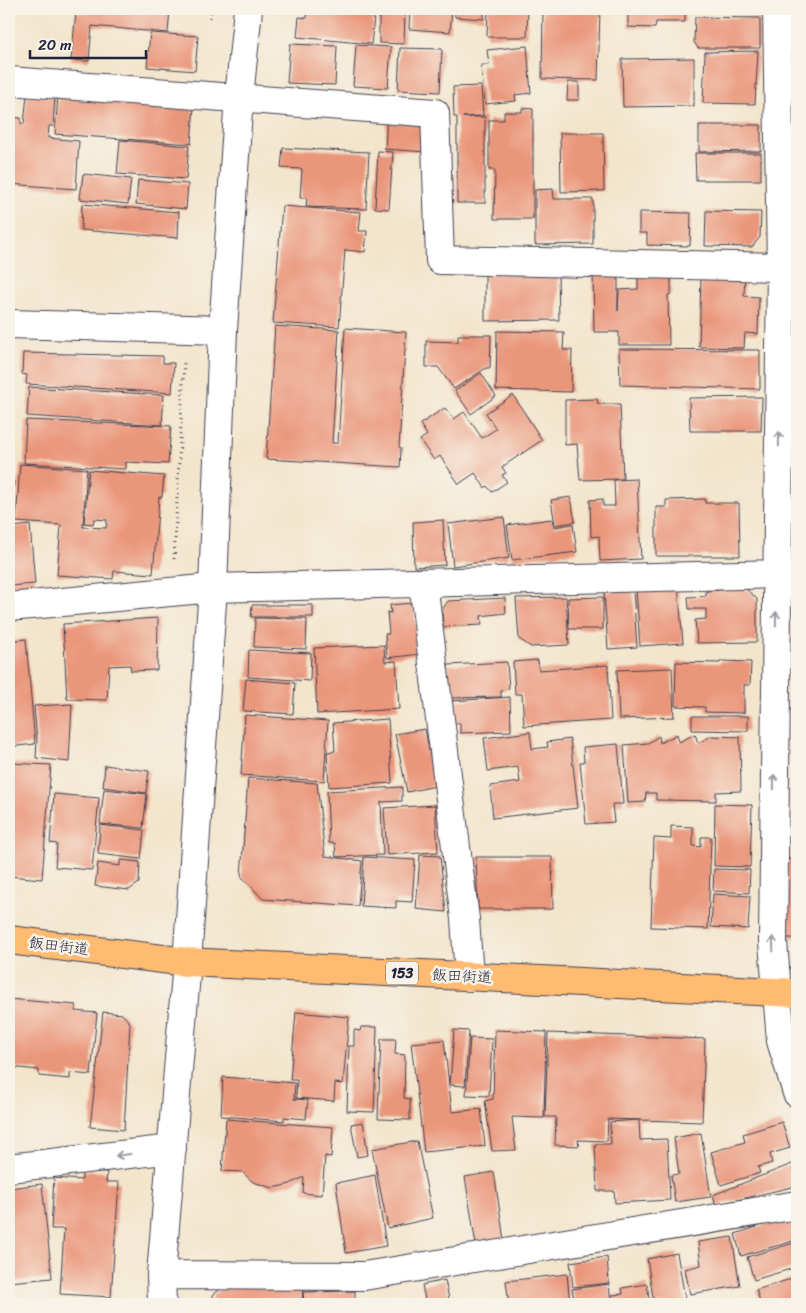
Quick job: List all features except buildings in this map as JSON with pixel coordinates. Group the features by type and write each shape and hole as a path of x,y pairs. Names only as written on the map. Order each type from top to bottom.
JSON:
{"highway":[{"name":"飯田街道","path":"9,940 187,962 786,993"}],"street":[{"path":"162,1304 161,1275 187,962 213,588 223,330 239,97 248,9"},
{"path":"777,9 780,267 788,469 777,574 772,942 786,993 781,1041 797,1093"},
{"path":"9,81 435,113 440,260 780,267"},
{"path":"9,324 223,330"},
{"path":"9,607 213,588 777,574"},
{"path":"423,583 466,920 469,976"},
{"path":"9,1168 172,1149"},
{"path":"161,1275 364,1276 797,1205"}],"path":[{"path":"174,567 184,360"}]}
